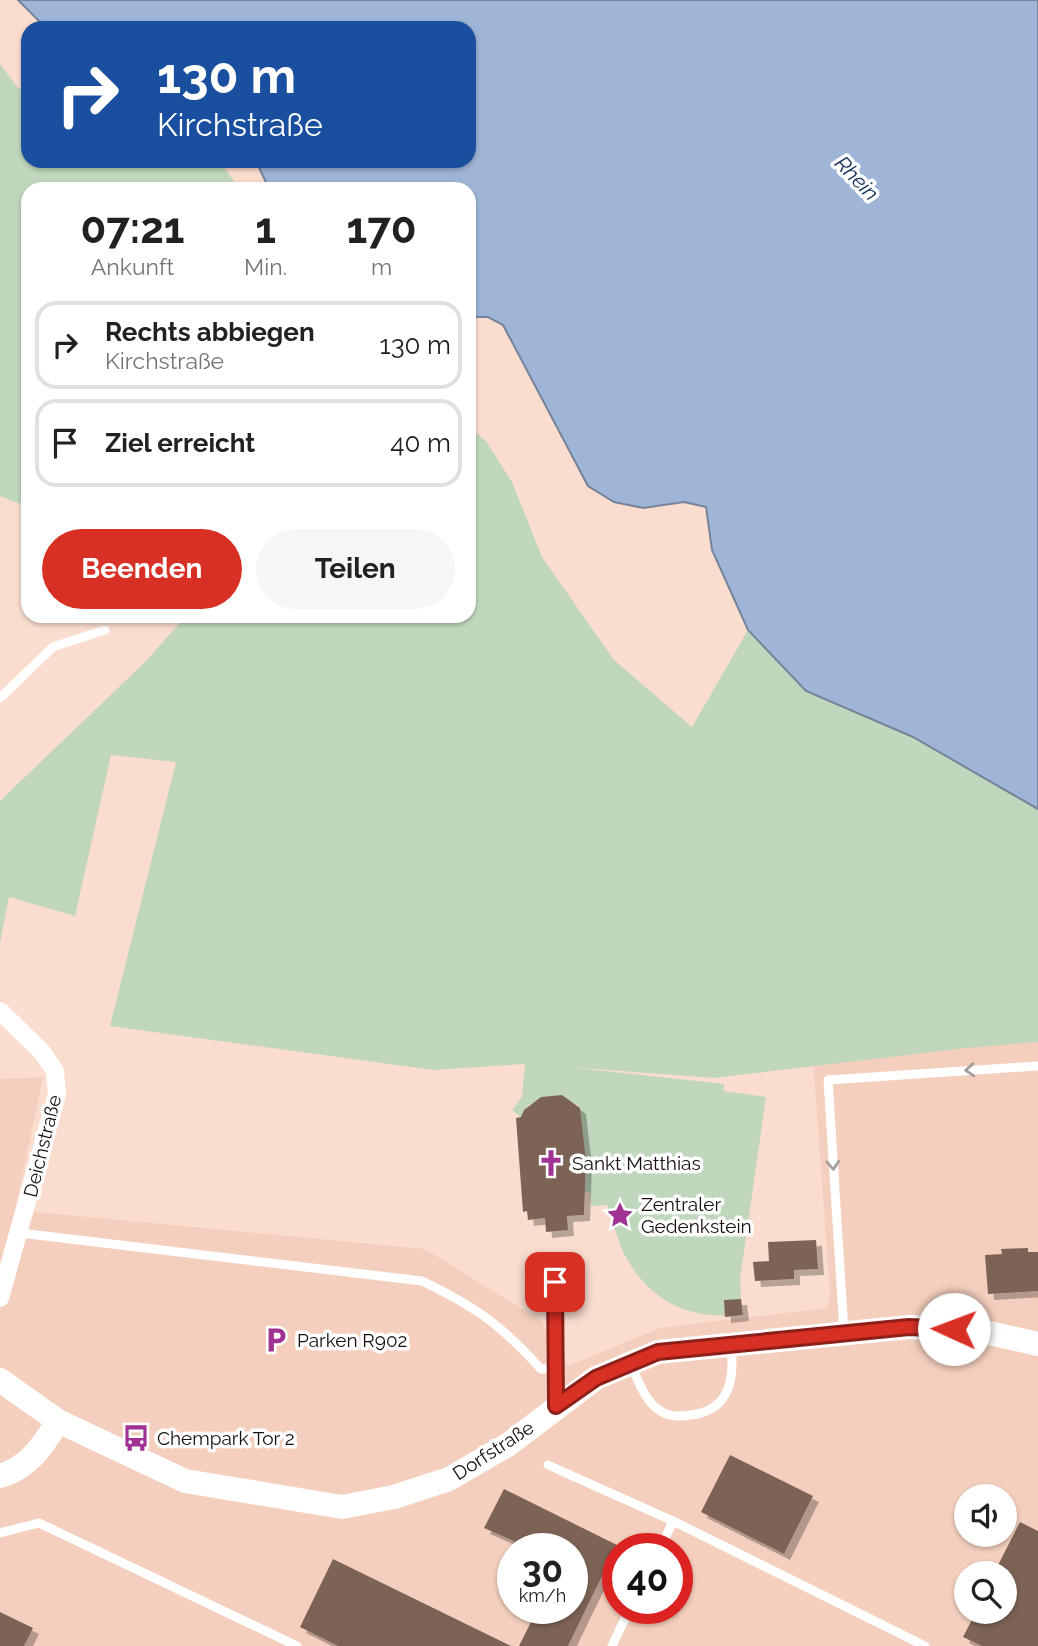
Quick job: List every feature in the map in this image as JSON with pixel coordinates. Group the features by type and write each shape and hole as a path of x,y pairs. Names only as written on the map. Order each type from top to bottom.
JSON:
{"street":[{"name":"Deichstraße","path":"0,1011 42,1052 55,1071 57,1094 0,1298"},
{"path":"555,1282 556,1406"},
{"name":"Dorfstraße","path":"0,1380 58,1422 185,1481 342,1507 394,1497 449,1479 509,1444 596,1378 658,1352 909,1327 976,1330 1038,1344"},
{"path":"0,1476 17,1471 25,1464 41,1448 58,1422"}],"lane":[{"path":"0,698 53,647 105,630"},
{"path":"844,1333 828,1080 1038,1066"},
{"path":"20,1233 422,1281 472,1307 506,1330 541,1369 555,1369"},
{"path":"630,1363 657,1410 673,1416 700,1414 719,1405 730,1384 734,1372 731,1344"},
{"path":"548,1465 673,1521 925,1646"},
{"path":"667,1533 673,1521"},
{"path":"0,1533 38,1523 297,1646"},
{"path":"612,1646 623,1624"}],"shaded area":[{"path":"1038,1042 1038,1646 0,1646 0,1079 43,1077 15,1210 425,1249 540,1320 568,1366 660,1328 827,1308 830,1294 813,1058"}],"green space":[{"path":"0,64 21,90 21,168 224,168 235,182 21,182 21,504 0,496"},
{"path":"476,433 486,441 512,482 542,557 614,660 692,727 748,630 807,691 913,737 1038,809 1038,1042 714,1078 568,1067 724,1084 724,1091 766,1097 740,1279 742,1315 691,1312 663,1299 639,1276 621,1248 607,1205 591,1206 590,1192 583,1192 586,1158 579,1137 584,1136 580,1134 578,1105 564,1100 563,1095 541,1097 534,1107 528,1104 531,1109 522,1118 512,1110 522,1097 525,1064 433,1070 110,1026 176,762 111,755 75,916 9,897 0,943 0,801 145,662 180,623 476,623"}],"water":[{"name":"Rhein","path":"18,0 1038,0 1038,809 913,737 806,691 748,630 712,550 706,507 684,502 643,508 614,502 588,486 503,325 488,317 476,317 476,182 266,182 259,168 476,168 476,21 39,21"}],"building":[{"name":"Sankt Matthias","path":"562,1095 580,1108 586,1160 584,1215 567,1216 568,1230 546,1232 545,1218 528,1220 527,1211 523,1212 516,1118 521,1117 524,1110 541,1097"},
{"path":"816,1240 818,1269 794,1270 794,1279 755,1281 753,1262 769,1261 768,1242"},
{"path":"1028,1248 1028,1252 1038,1252 1038,1291 988,1294 985,1255 1002,1254 1001,1249"},
{"path":"741,1299 743,1315 725,1317 724,1300"},
{"path":"730,1455 813,1496 784,1554 701,1512"},
{"path":"504,1489 602,1538 602,1576 588,1605 588,1533 497,1534 484,1528"},
{"path":"1020,1522 1038,1531 1038,1646 982,1646 963,1637 970,1624 1017,1624 1017,1561 1000,1561 1007,1547 1017,1547 1017,1528"},
{"path":"333,1559 511,1646 338,1646 300,1627"},
{"path":"0,1612 33,1628 24,1646 0,1646"},
{"path":"530,1624 579,1624 568,1646 519,1646"}],"place":[{"name":"Sankt Matthias","path":"551,1163"},
{"name":"Zentraler Gedenkstein","path":"620,1215"},
{"name":"Parken R902","path":"276,1340"},
{"name":"Chempark Tor 2","path":"136,1438"}],"route":[{"path":"555,1282 556,1406 596,1378 658,1352 909,1327 954,1329"}]}
